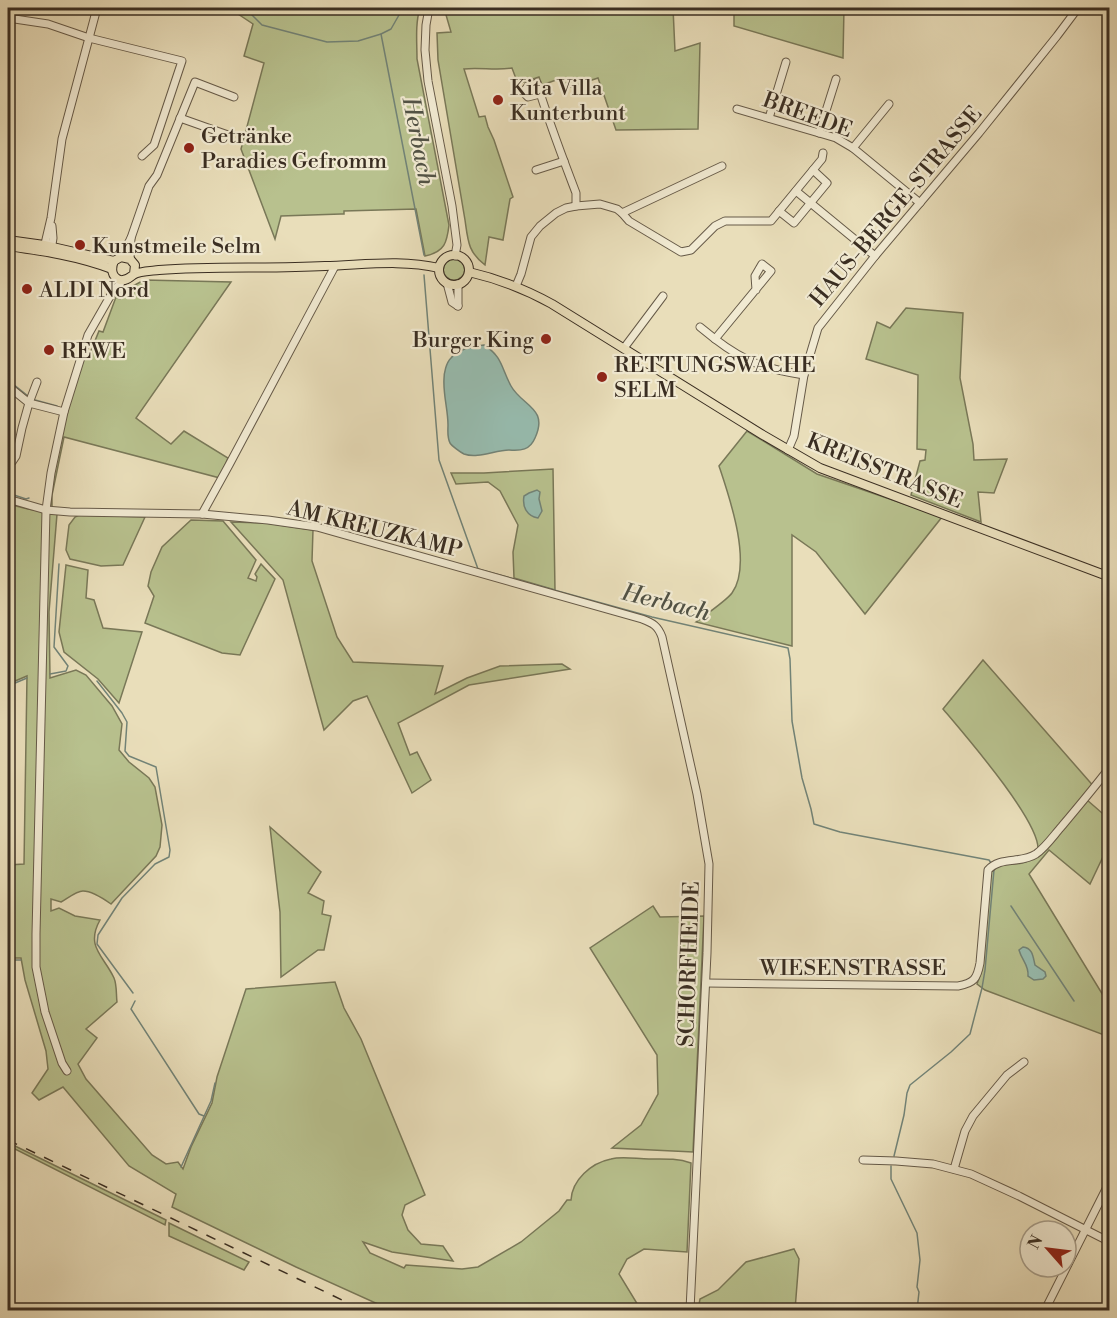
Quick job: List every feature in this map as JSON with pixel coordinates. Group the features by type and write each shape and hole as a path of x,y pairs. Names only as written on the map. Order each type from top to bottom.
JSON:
{"main road":[{"path":"8,240 123,268 156,271 404,263 439,268"},
{"path":"8,246 47,249"},
{"path":"455,256 466,261 469,272 463,282 447,283 441,278 439,268 445,259 455,256"},
{"name":"KREISSTRASSE","path":"469,272 516,286 552,304 815,465 1110,577"}],"street":[{"path":"47,249 62,140 97,8"},
{"path":"429,8 425,50 428,81 452,206 455,256"},
{"name":"HAUS-BERGE-STRASSE","path":"788,450 794,436 804,375 818,328 875,256 979,134 1078,8"},
{"path":"8,18 48,24 89,38 182,61 154,146 142,156"},
{"path":"769,118 786,62"},
{"path":"819,133 836,79"},
{"path":"67,1071 62,1063 45,1012 36,967 46,510 51,473 64,412 88,335 112,293 123,268 149,186 157,175 195,82 234,97"},
{"path":"540,94 576,193 576,206"},
{"path":"853,148 889,104"},
{"name":"BREEDE","path":"737,109 836,138 853,148 920,203"},
{"path":"180,118 228,135"},
{"path":"516,286 531,237 540,226 566,208 600,204 610,206 622,213 629,221 681,252 691,250 715,226 725,221 771,221 822,159 823,153"},
{"path":"536,170 564,161"},
{"path":"622,213 722,166"},
{"path":"779,211 794,223 827,183 813,170"},
{"path":"796,191 875,256"},
{"path":"201,514 335,266"},
{"path":"447,283 452,302 458,306 458,284"},
{"path":"715,339 756,290"},
{"path":"624,348 663,296"},
{"path":"700,327 742,358 756,364 804,375"},
{"path":"8,462 12,462 16,456 22,428 37,382"},
{"path":"8,386 29,404 64,412"},
{"name":"AM KREUZKAMP","path":"8,499 46,510 201,514 316,527 642,619 656,625"},
{"name":"SCHORFHEIDE","path":"656,625 662,637 697,794 709,864 706,983 690,1311"},
{"name":"WIESENSTRASSE","path":"706,983 958,986 969,983 976,976 980,963 988,870 998,863 1022,860 1038,852 1110,767"},
{"path":"954,1169 965,1131 973,1116 1007,1075 1024,1062"},
{"path":"863,1160 933,1164 954,1169 988,1181 1110,1242"},
{"path":"1045,1311 1110,1181"}],"green space":[{"path":"229,8 420,8 417,27 417,59 449,225 446,241 441,249 425,256 416,209 281,216 275,239 241,149 264,63 244,56 253,24"},
{"path":"444,8 673,8 675,51 700,43 698,129 616,130 598,78 571,87 570,84 562,86 559,79 542,85 539,77 518,84 512,68 464,69 479,117 485,116 513,197 510,199 503,240 489,237 485,265 472,251 468,240 438,60 437,33 451,32"},
{"path":"734,8 844,8 843,58 734,26"},
{"path":"450,258 458,258 465,265 465,273 458,280 450,280 443,273 443,265"},
{"path":"144,280 231,282 136,418 171,444 184,431 228,458 220,478 64,437 52,495 52,506 50,498 59,443 86,352 90,353 99,331 103,332 116,297 120,299 120,293"},
{"path":"906,308 963,313 960,378 974,460 1007,459 994,493 978,492 981,522 911,495 920,461 925,460 926,450 917,449 918,375 866,359 877,322 890,328"},
{"path":"747,431 817,474 942,517 865,614 816,552 792,535 792,646 696,622 732,593 738,580 740,548 737,530 719,466"},
{"path":"553,469 555,590 514,578 513,552 518,525 500,491 488,482 456,484 451,473"},
{"path":"8,504 57,514 49,612 50,678 76,670 86,675 112,706 122,724 119,750 129,762 149,778 155,787 162,825 160,847 156,856 111,904 86,891 80,891 61,902 51,899 51,911 59,908 75,916 100,920 94,937 95,944 116,984 117,1002 86,1029 97,1038 78,1064 86,1079 152,1155 166,1164 178,1162 183,1169 212,1103 217,1077 246,989 335,982 344,1008 361,1039 425,1195 405,1205 402,1215 408,1230 421,1244 443,1246 453,1261 392,1252 363,1242 370,1253 404,1268 406,1265 462,1269 478,1267 521,1242 559,1211 567,1200 571,1200 579,1179 596,1164 620,1158 670,1159 691,1163 687,1252 644,1249 627,1259 619,1274 641,1310 391,1310 172,1207 176,1194 129,1166 63,1087 39,1100 32,1093 48,1069 46,1051 25,980 21,958 8,958 8,865 24,864 27,676 8,684"},
{"path":"79,515 145,517 123,565 101,566 70,559 66,550 69,525"},
{"path":"191,520 223,521 256,560 248,578 256,581 255,574 261,564 275,579 240,655 222,653 145,623 154,596 148,586 151,572 162,547"},
{"path":"231,522 266,523 313,530 312,561 337,637 353,662 443,666 435,694 467,678 500,666 562,664 570,669 469,685 398,723 410,755 417,752 431,780 412,793 367,696 353,701 324,730 283,580"},
{"path":"66,565 88,570 86,598 94,600 103,628 142,632 119,703 98,679 64,652 59,632"},
{"path":"983,660 1096,789 1087,800 1109,819 1109,844 1090,884 1049,850 1029,874 1109,1005 1109,1032 1104,1035 985,990 977,984 982,970 989,875 992,870 1001,865 1028,861 1044,842 1038,849 1027,818 983,757 943,709"},
{"path":"270,827 321,872 308,893 324,901 322,914 331,916 324,950 318,950 281,977 280,912"},
{"path":"653,906 660,917 704,916 693,1152 612,1148 641,1125 658,1094 657,1055 590,948"},
{"path":"13,1145 166,1220 165,1225 9,1146"},
{"path":"169,1223 249,1262 244,1270 169,1236"},
{"path":"794,1249 799,1259 795,1310 698,1310 700,1299 718,1290 746,1262"}],"water":[{"path":"484,345 498,358 511,386 532,408 539,420 535,438 525,449 469,455 458,450 449,441 444,385 447,365 458,352"},
{"path":"537,490 540,492 542,511 538,518 528,513 524,500 524,496"},
{"path":"1023,947 1031,951 1035,965 1045,972 1046,976 1043,979 1034,980 1028,976 1019,950"}],"waterway":[{"path":"237,8 247,10 262,25 327,42 358,41 381,34 391,29 403,8"},
{"name":"Herbach","path":"381,34 424,255"},
{"name":"Herbach","path":"424,275 439,460 478,569 652,617 788,648 792,721 802,778 814,824 840,832 989,860 991,863"},
{"path":"8,380 28,396"},
{"path":"35,400 57,406"},
{"path":"8,493 29,498"},
{"path":"50,674 66,671 68,666 54,647 59,564"},
{"path":"8,686 27,678"},
{"path":"97,681 127,722 125,751 129,756 156,767 170,850 169,857 155,864 122,898 98,935 97,944 133,993"},
{"path":"894,1156 910,1085 970,1034 985,970 994,870"},
{"path":"1011,906 1074,1001"},
{"path":"8,960 21,960"},
{"path":"135,1001 131,1009 199,1114 204,1116"},
{"path":"181,1167 211,1101 215,1083"},
{"path":"891,1166 891,1179 917,1233 920,1260 917,1310"}],"railway":[{"path":"8,1140 363,1310"}],"place":[{"name":"Kita Villa Kunterbunt","path":"498,100"},
{"name":"Getränke Paradies Gefromm","path":"189,148"},
{"name":"Kunstmeile Selm","path":"80,245"},
{"name":"ALDI Nord","path":"27,289"},
{"name":"Burger King","path":"546,339"},
{"name":"REWE","path":"49,350"},
{"name":"RETTUNGSWACHE SELM","path":"602,377"}]}
